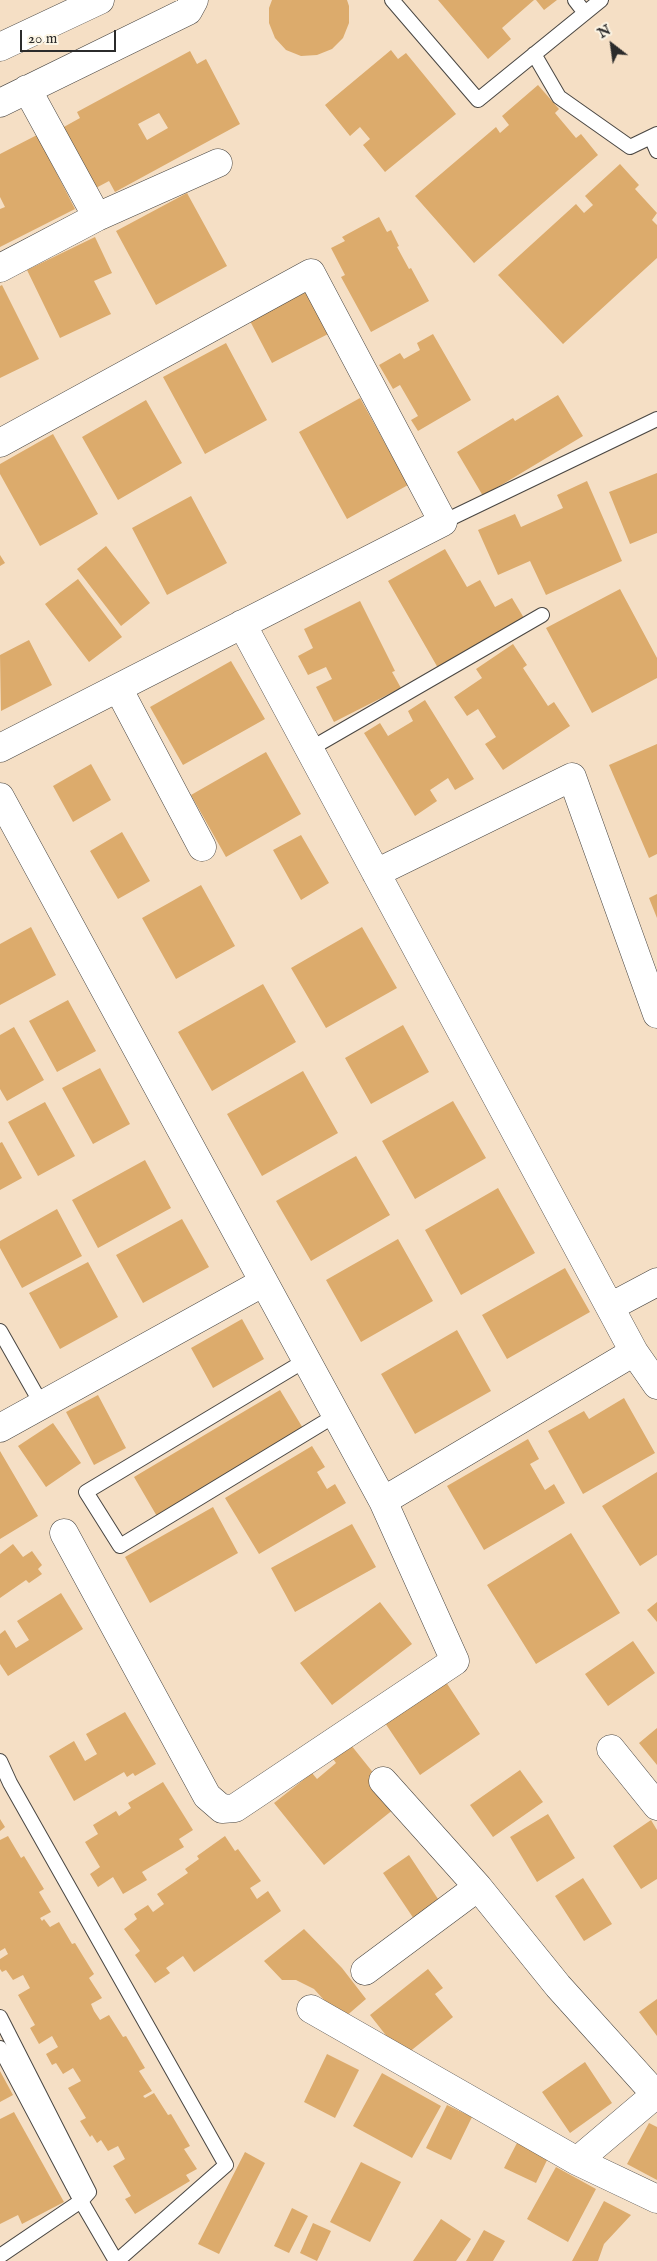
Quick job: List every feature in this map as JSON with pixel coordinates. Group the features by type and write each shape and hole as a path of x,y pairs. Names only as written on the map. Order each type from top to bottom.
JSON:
{"street":[{"path":"0,47 100,0"},
{"path":"0,102 188,11 194,0"},
{"path":"27,89 97,217"},
{"path":"0,268 97,217 218,163"},
{"path":"0,443 311,273 443,522 0,748"},
{"path":"242,624 634,1352 657,1385"},
{"path":"118,688 202,847"},
{"path":"376,873 572,777 657,1014"},
{"path":"0,797 383,1501 455,1660 235,1808 222,1809 207,1796 64,1534"},
{"path":"0,1428 264,1282"},
{"path":"610,1307 657,1282"},
{"path":"383,1501 634,1352"},
{"path":"611,1749 657,1806"},
{"path":"383,1781 478,1887 558,1986 656,2096 577,2161"},
{"path":"365,1972 478,1887"},
{"path":"310,2009 577,2161 657,2199"}],"lane":[{"path":"392,0 478,100 601,0"},
{"path":"575,0 585,13"},
{"path":"534,54 558,97 630,146 654,135 657,151"},
{"path":"443,522 657,419"},
{"path":"310,748 542,614"},
{"path":"0,1331 42,1405"},
{"path":"306,1360 86,1492 120,1546 336,1415"},
{"path":"0,1761 10,1783 226,2165 116,2261 81,2201 0,2048"},
{"path":"0,2017 88,2192 81,2201 0,2256"}],"building":[{"path":"272,0 347,0 349,23 343,38 332,49 317,55 301,56 286,50 275,38 269,23 269,8"},
{"path":"438,0 534,0 502,28 511,39 488,59"},
{"path":"536,0 557,0 544,10"},
{"path":"391,50 398,59 406,53 456,114 385,172 363,145 370,139 360,127 350,136 325,105"},
{"path":"190,51 197,64 206,59 240,124 115,192 109,181 94,189 62,128 80,118 77,112","holes":["159,113 168,128 147,140 138,124"]},
{"path":"538,85 559,109 555,113 576,138 581,134 598,155 474,263 415,196 496,127 500,133 509,125 502,116"},
{"path":"37,135 75,209 0,247 0,209 5,207 0,197 0,154"},
{"path":"620,164 639,185 635,189 657,213 652,220 657,225 657,258 563,344 498,275 576,204 584,213 593,205 585,196"},
{"path":"187,193 227,266 156,305 116,231"},
{"path":"379,217 387,232 391,230 399,246 397,247 429,301 371,332 341,277 345,275 331,248 345,241 342,237"},
{"path":"95,237 112,273 94,281 111,314 60,338 27,270"},
{"path":"2,285 39,359 0,378 0,286"},
{"path":"308,291 330,333 272,363 250,321"},
{"path":"433,334 471,400 418,431 411,420 418,416 400,385 393,389 379,365 400,353 404,359 420,350 417,343"},
{"path":"226,343 267,420 205,454 163,377"},
{"path":"558,395 583,436 483,496 457,452 513,418 515,421"},
{"path":"360,398 408,485 347,519 299,432"},
{"path":"146,400 182,463 118,500 82,437"},
{"path":"53,434 98,514 40,546 0,474 0,464"},
{"path":"657,473 657,533 630,544 609,492"},
{"path":"587,481 622,561 546,595 530,561 498,575 478,530 515,514 521,527 563,508 557,495"},
{"path":"191,496 227,563 167,595 132,528"},
{"path":"106,546 150,603 121,626 77,569"},
{"path":"445,549 467,587 480,580 495,607 512,598 524,618 438,668 388,581"},
{"path":"0,555 5,563 0,566"},
{"path":"78,579 122,637 89,662 45,604"},
{"path":"620,589 657,658 657,678 592,713 546,628"},
{"path":"360,601 395,671 392,672 401,688 334,722 316,687 332,679 326,667 308,675 298,656 313,648 304,629"},
{"path":"29,640 52,685 1,711 0,655"},
{"path":"513,644 527,665 523,668 548,706 554,702 570,726 503,770 485,744 496,737 478,709 467,716 454,697 482,678 476,669"},
{"path":"231,661 265,719 183,765 150,707"},
{"path":"425,700 474,779 455,790 448,778 430,790 437,801 415,816 364,733 380,723 388,736 413,721 408,711"},
{"path":"657,744 657,854 649,858 609,765"},
{"path":"266,752 301,814 226,857 191,795"},
{"path":"91,764 111,800 73,822 53,786"},
{"path":"122,832 150,881 118,899 90,851"},
{"path":"301,835 329,883 301,900 273,850"},
{"path":"201,885 235,946 176,979 142,918"},
{"path":"657,894 657,918 649,898"},
{"path":"31,927 56,975 0,1005 0,944"},
{"path":"362,927 397,988 326,1028 291,968"},
{"path":"263,984 296,1042 212,1091 178,1032"},
{"path":"68,1000 96,1051 57,1072 29,1021"},
{"path":"403,1025 429,1072 371,1104 345,1058"},
{"path":"14,1027 44,1080 7,1101 0,1089 0,1035"},
{"path":"100,1068 130,1124 93,1144 62,1088"},
{"path":"303,1071 338,1133 262,1176 227,1114"},
{"path":"453,1101 486,1158 415,1199 382,1141"},
{"path":"45,1102 75,1156 38,1176 8,1122"},
{"path":"2,1142 22,1178 0,1190 0,1143"},
{"path":"356,1156 390,1215 311,1261 276,1201"},
{"path":"145,1160 171,1208 98,1248 72,1200"},
{"path":"498,1188 535,1253 461,1295 425,1230"},
{"path":"57,1209 82,1256 22,1288 0,1248 0,1241"},
{"path":"182,1219 209,1267 143,1303 116,1255"},
{"path":"398,1239 433,1301 361,1342 326,1280"},
{"path":"88,1262 118,1317 60,1349 29,1293"},
{"path":"565,1268 590,1312 507,1359 482,1315"},
{"path":"242,1319 264,1359 213,1388 191,1348"},
{"path":"457,1330 491,1391 415,1434 381,1374"},
{"path":"280,1390 304,1430 158,1518 134,1477"},
{"path":"98,1395 126,1448 94,1465 66,1412"},
{"path":"624,1398 655,1453 583,1494 548,1431 584,1411 589,1419"},
{"path":"53,1423 81,1463 46,1487 18,1446"},
{"path":"528,1439 539,1459 530,1464 545,1490 554,1484 565,1503 484,1550 447,1486"},
{"path":"312,1446 325,1467 317,1472 327,1489 335,1484 346,1503 259,1554 225,1498"},
{"path":"0,1451 38,1516 0,1539"},
{"path":"657,1472 657,1555 640,1566 602,1506"},
{"path":"213,1507 238,1553 150,1603 125,1557"},
{"path":"352,1524 376,1567 295,1612 271,1568"},
{"path":"571,1533 620,1613 536,1664 487,1585"},
{"path":"13,1544 23,1557 32,1551 42,1565 38,1569 42,1574 29,1583 26,1580 0,1598 0,1554"},
{"path":"61,1593 83,1629 8,1676 0,1664 0,1634 5,1630 16,1648 29,1640 17,1621"},
{"path":"380,1602 412,1644 332,1705 300,1663"},
{"path":"657,1602 657,1622 647,1610"},
{"path":"633,1641 655,1673 608,1706 585,1674"},
{"path":"444,1679 480,1734 420,1775 383,1720"},
{"path":"125,1712 156,1764 135,1776 133,1773 127,1777 124,1772 74,1801 49,1756 74,1741 85,1761 97,1754 86,1734"},
{"path":"657,1728 657,1765 639,1743"},
{"path":"351,1745 399,1805 324,1865 274,1803 312,1773 317,1779 336,1763 333,1759"},
{"path":"520,1770 543,1802 493,1837 470,1805"},
{"path":"163,1782 193,1830 179,1839 184,1847 142,1872 147,1880 123,1894 113,1877 98,1887 90,1874 100,1867 85,1842 98,1834 93,1825 116,1811 119,1816 131,1808 128,1803"},
{"path":"548,1814 575,1858 537,1882 510,1837"},
{"path":"0,1819 5,1827 0,1831"},
{"path":"651,1820 657,1830 657,1879 641,1889 613,1846"},
{"path":"8,1836 21,1858 24,1856 44,1889 39,1892 51,1912 40,1918 42,1921 44,1919 50,1927 59,1922 72,1944 75,1943 94,1974 89,1978 102,1998 91,2004 94,2011 100,2020 109,2015 123,2037 126,2036 145,2068 139,2071 152,2091 143,2096 145,2098 154,2093 168,2115 171,2114 190,2146 184,2149 197,2169 186,2175 190,2181 135,2214 125,2199 131,2196 113,2166 125,2159 118,2146 108,2151 101,2140 97,2143 92,2135 90,2137 80,2121 86,2118 68,2088 81,2081 73,2068 63,2074 56,2063 52,2065 46,2054 58,2047 52,2036 39,2044 30,2028 35,2025 18,1995 30,1988 23,1975 13,1980 6,1970 2,1972 0,1969 0,1959 8,1954 5,1948 0,1951 0,1840"},
{"path":"225,1836 235,1851 238,1849 261,1881 250,1888 257,1899 268,1891 281,1911 194,1972 183,1956 166,1968 170,1973 155,1983 135,1955 140,1951 124,1929 137,1919 134,1914 148,1905 153,1912 164,1904 157,1894 188,1873 185,1869 199,1859 197,1856"},
{"path":"409,1855 440,1902 414,1919 383,1873"},
{"path":"583,1878 612,1924 584,1941 555,1896"},
{"path":"304,1929 342,1968 366,1999 337,2024 324,2000 314,1989 296,1980 282,1980 264,1961"},
{"path":"428,1969 443,1988 435,1994 453,2017 403,2057 370,2015"},
{"path":"657,1999 657,2036 639,2012"},
{"path":"327,2054 359,2070 335,2118 304,2102"},
{"path":"585,2062 612,2103 570,2133 542,2092"},
{"path":"0,2071 13,2095 0,2102"},
{"path":"382,2073 441,2106 412,2158 353,2126"},
{"path":"447,2105 472,2117 451,2160 426,2148"},
{"path":"14,2112 64,2202 22,2224 18,2215 0,2224 0,2119"},
{"path":"649,2123 657,2127 657,2180 627,2164"},
{"path":"518,2141 549,2156 536,2183 504,2168"},
{"path":"245,2152 265,2163 219,2254 198,2244"},
{"path":"361,2162 401,2182 370,2242 330,2222"},
{"path":"556,2167 596,2189 568,2242 527,2219"},
{"path":"604,2201 631,2215 604,2244 598,2261 572,2261"},
{"path":"292,2208 308,2216 289,2253 274,2246"},
{"path":"441,2219 471,2239 456,2261 413,2261"},
{"path":"313,2223 331,2231 317,2261 300,2253"},
{"path":"484,2230 505,2241 493,2261 466,2261"}]}
